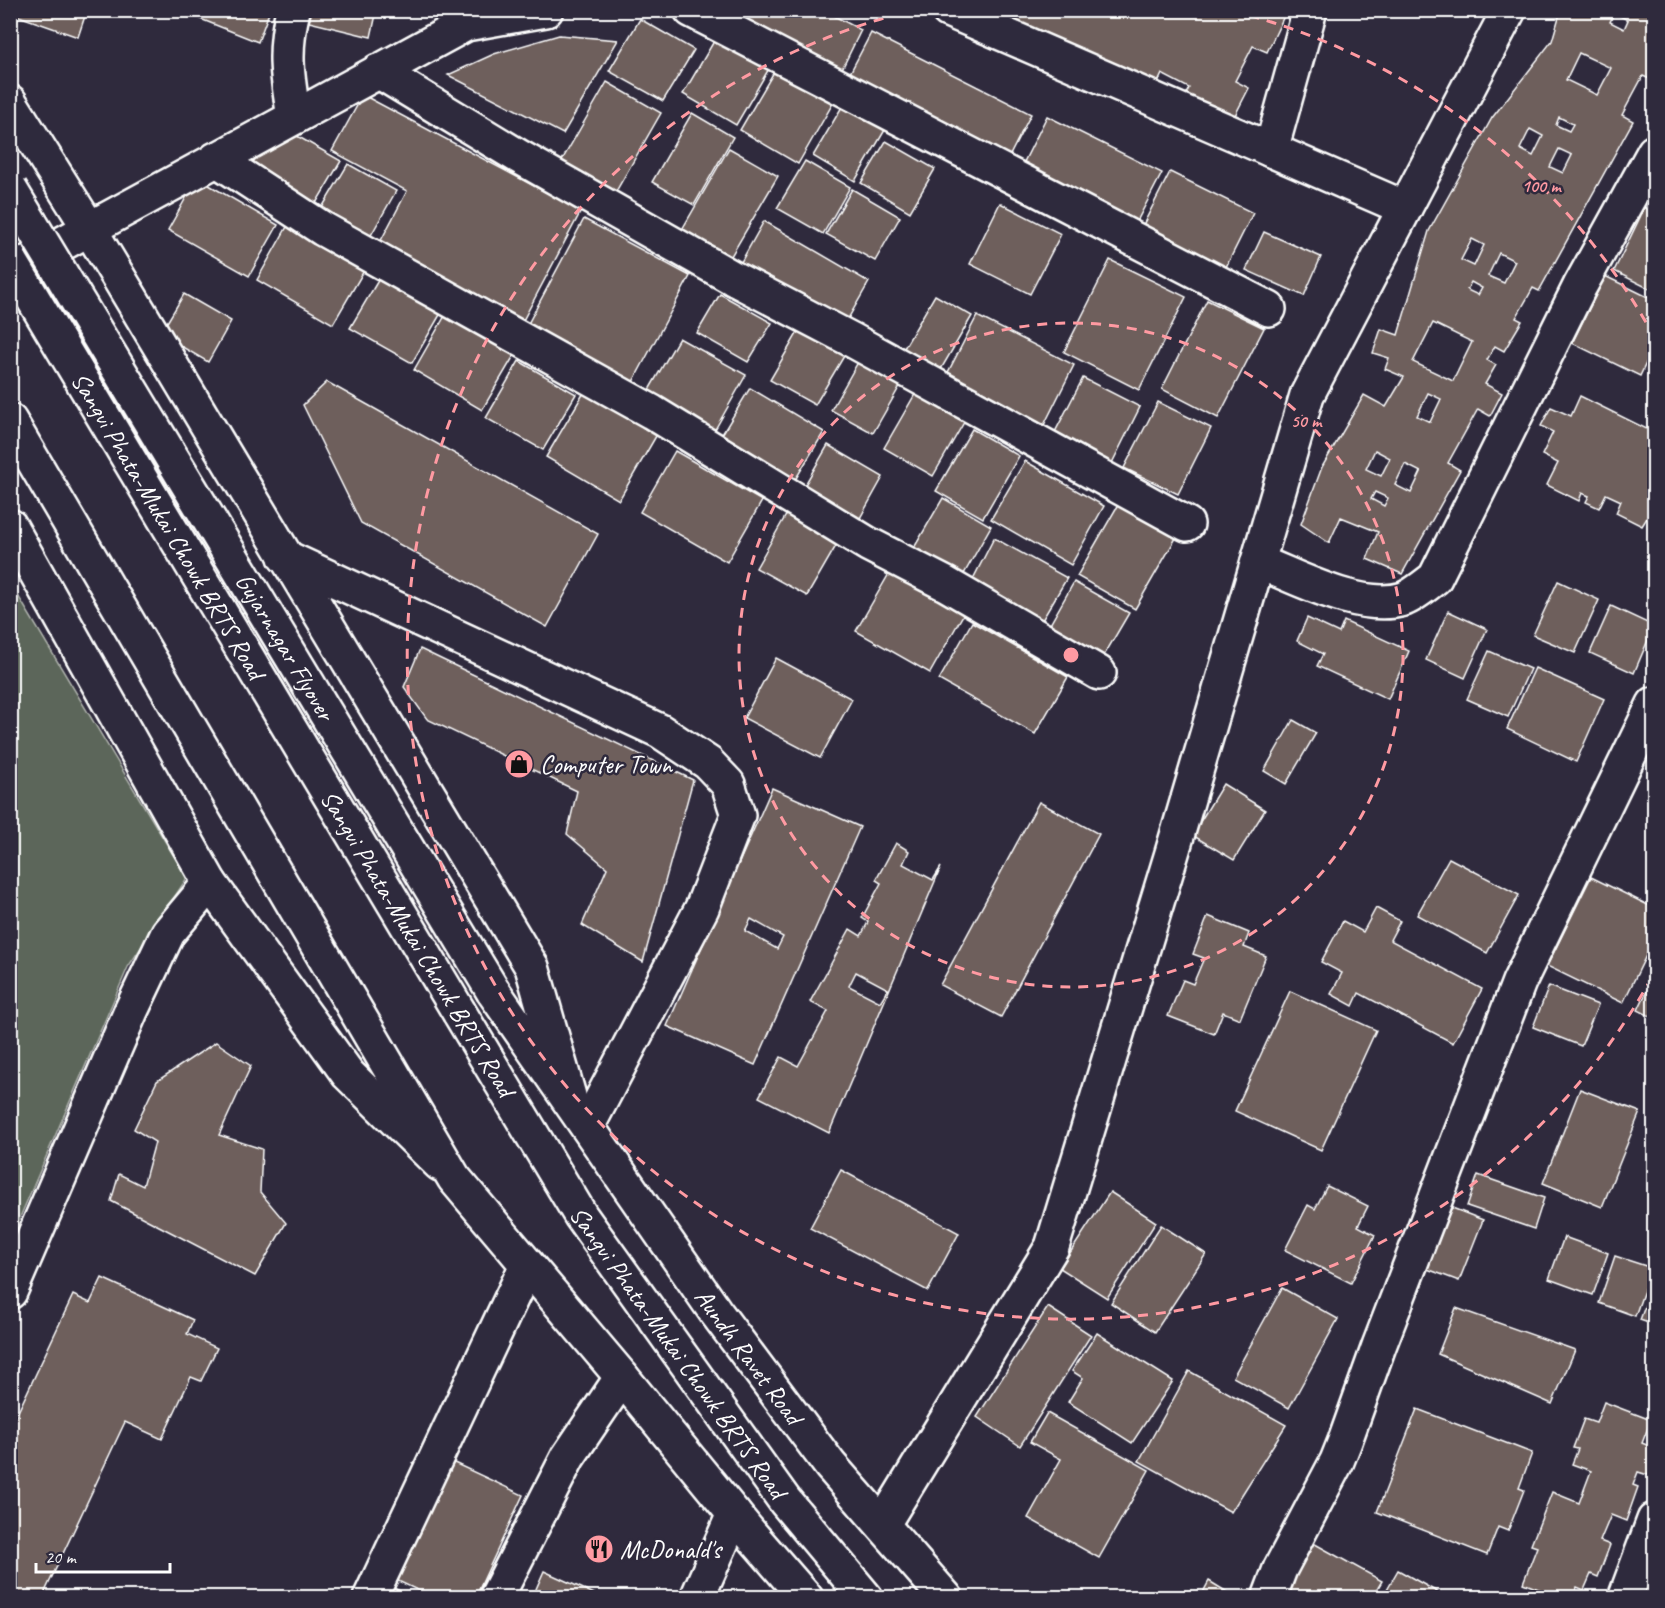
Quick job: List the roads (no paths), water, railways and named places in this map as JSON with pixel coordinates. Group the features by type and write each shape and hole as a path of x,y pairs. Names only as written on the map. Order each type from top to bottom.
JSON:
{"street":[{"path":"293,10 287,36 286,66 294,117"},
{"path":"10,272 378,71 468,17 546,10"},
{"path":"691,10 1269,309"},
{"path":"948,10 1405,208"},
{"path":"1271,150 1310,10"},
{"path":"882,1524 1052,1247 1307,395 1509,10"},
{"path":"378,71 518,156 733,278 852,340 1187,524"},
{"path":"10,102 89,228 532,967 579,1112"},
{"path":"1258,562 1346,597 1373,603 1405,598 1435,578 1580,286 1654,152"},
{"path":"216,159 323,229 652,412 868,544 946,584 1098,673"},
{"name":"Gujarnagar Flyover","path":"10,189 493,991 579,1112"},
{"name":"Sangvi Phata-Mukai Chowk BRTS Road","path":"10,260 581,1216 785,1501 866,1598"},
{"path":"10,421 454,1178"},
{"path":"10,526 210,883 348,1074 454,1178 806,1598"},
{"path":"285,557 660,731 708,763 728,784 738,815 702,908 579,1112"},
{"path":"1269,1598 1280,1569 1337,1461 1519,982 1654,704"},
{"path":"10,1293 131,1011 168,933 210,883"},
{"name":"Aundh Ravet Road","path":"579,1112 715,1311 830,1465 946,1598"},
{"path":"370,1598 528,1265"},
{"path":"496,1598 567,1457 622,1377"},
{"path":"697,1598 734,1514"},
{"path":"1625,1598 1654,1520"}],"place":[{"name":"Computer Town","path":"519,764"},
{"name":"McDonald's","path":"599,1549"}]}
